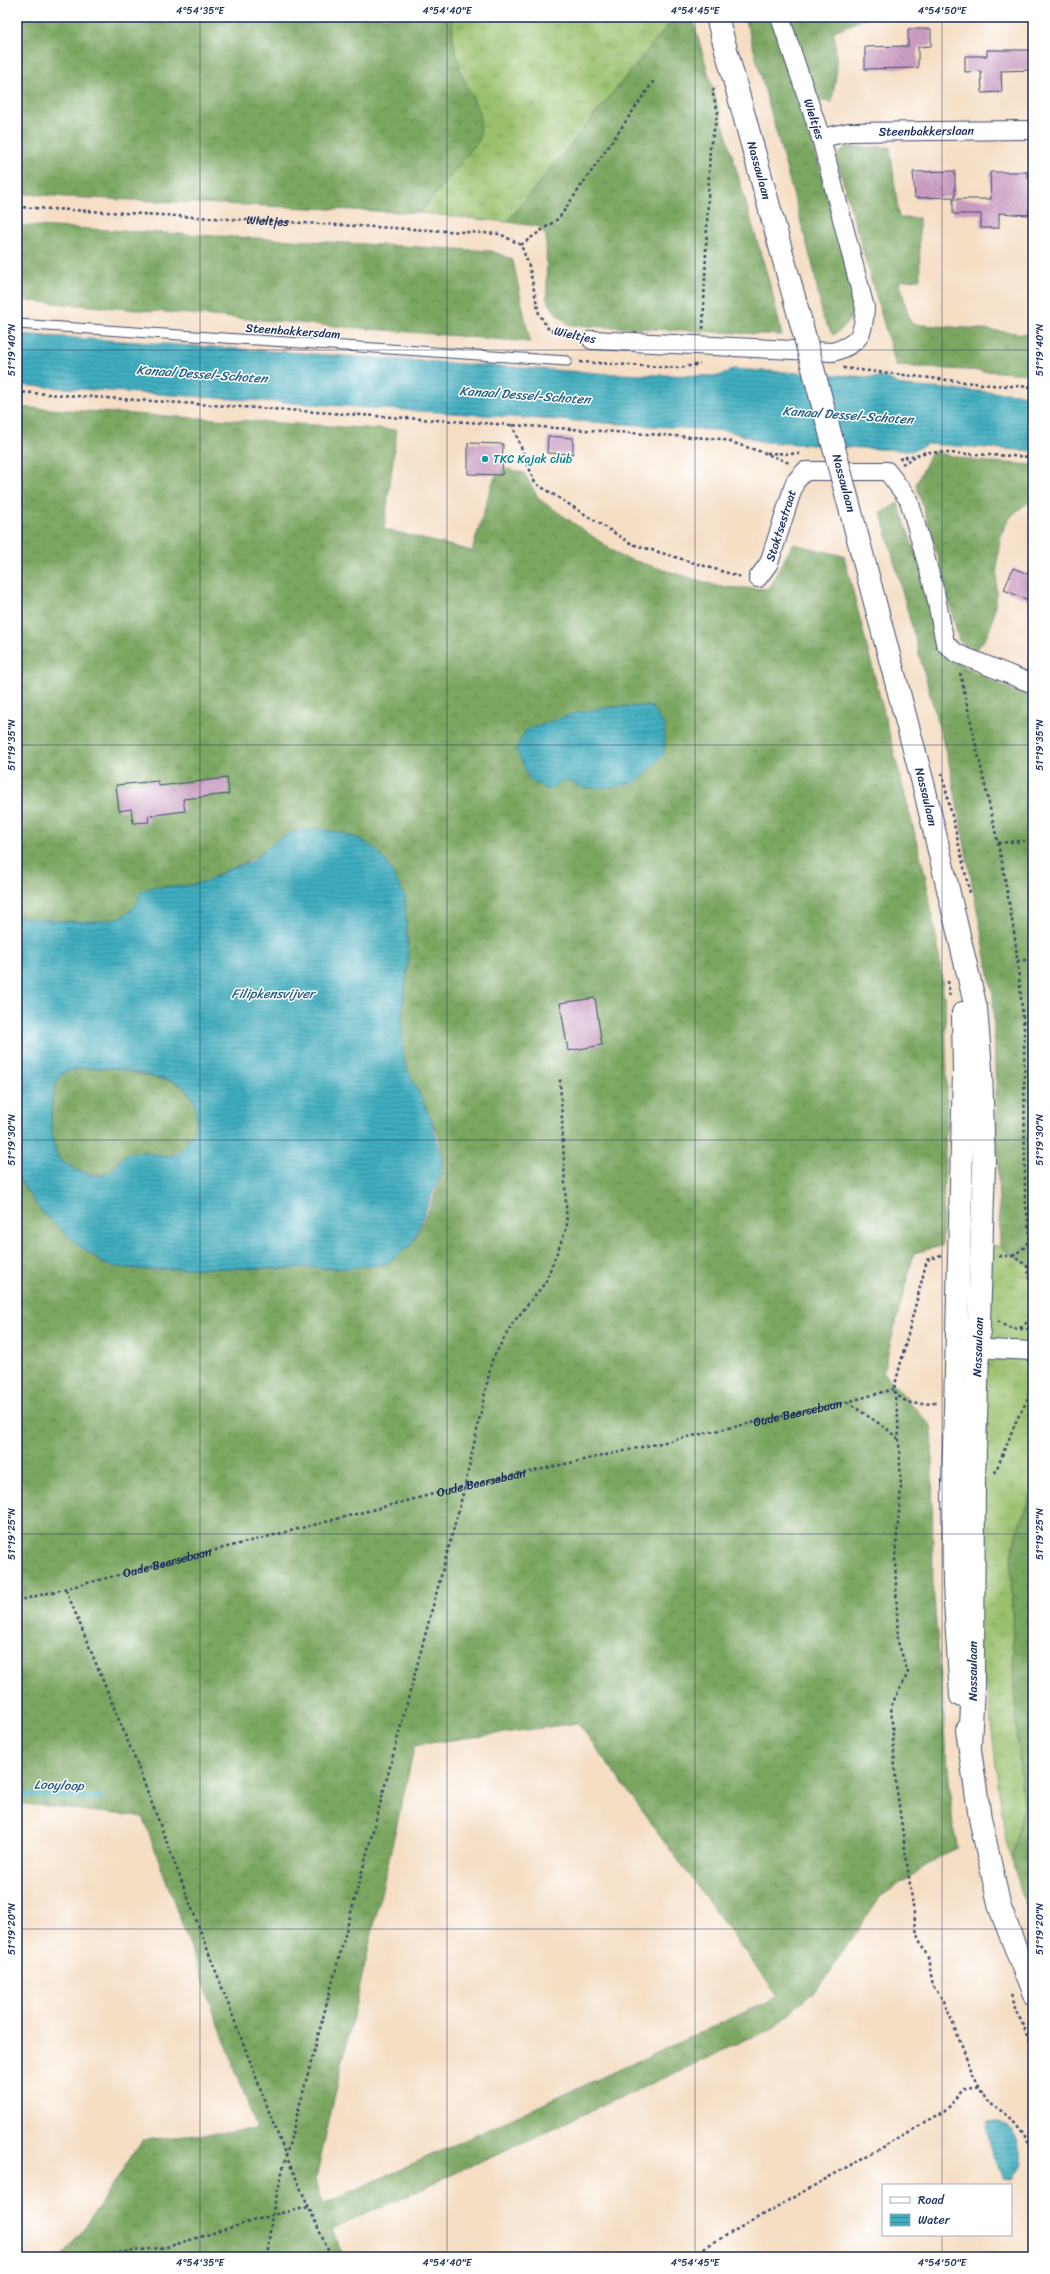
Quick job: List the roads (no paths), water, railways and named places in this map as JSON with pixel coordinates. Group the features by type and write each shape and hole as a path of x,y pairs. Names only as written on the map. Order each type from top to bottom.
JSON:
{"main road":[{"name":"Nassaulaan","path":"716,17 800,320 922,779 976,1008 982,1069 984,1164 968,1348 953,1482 954,1593 959,1689 970,1744 980,1818 1000,1908 1033,1993"}],"street":[{"name":"Wieltjes","path":"592,340 832,352 849,346 863,331 865,308 821,138 780,17"},
{"name":"Steenbakkerslaan","path":"821,138 849,132 1033,130"},
{"name":"Stoktsestraat","path":"758,578 769,564 795,482 805,471 887,471 909,500 935,592 945,642 956,653 1033,684"},
{"path":"968,1348 1033,1351"}],"lane":[{"name":"Steenbakkersdam","path":"17,324 566,361"}],"water":[{"name":"Kanaal Dessel-Schoten","path":"17,334 614,374 719,376 733,369 886,378 903,386 1033,395 1033,451 927,444 913,451 763,442 729,431 17,385"},
{"path":"651,706 665,727 664,754 638,781 613,787 585,788 566,780 548,790 530,780 516,749 526,730 578,712 613,707"},
{"name":"Filipkensvijver","path":"319,829 339,832 360,839 374,848 386,861 405,896 408,961 402,1008 402,1050 406,1066 431,1119 442,1157 441,1173 412,1244 386,1264 339,1269 308,1267 289,1269 196,1268 148,1270 104,1264 71,1239 40,1210 17,1176 17,917 60,921 94,921 123,916 134,908 142,891 153,887 186,886 206,882 230,869 252,861 280,838 296,831","holes":["112,1068 171,1081 183,1087 192,1097 196,1109 195,1129 182,1149 177,1153 161,1156 142,1152 133,1152 126,1155 105,1174 96,1175 85,1173 64,1163 55,1151 51,1129 54,1091 57,1081 62,1074 66,1072 78,1069"]},
{"path":"999,2121 1014,2134 1020,2151 1022,2165 1013,2179 1004,2179 994,2159 987,2137 987,2122"}],"waterway":[{"name":"Looyloop","path":"17,1795 101,1798"}],"place":[{"name":"TKC Kajak club","path":"485,459"}]}
